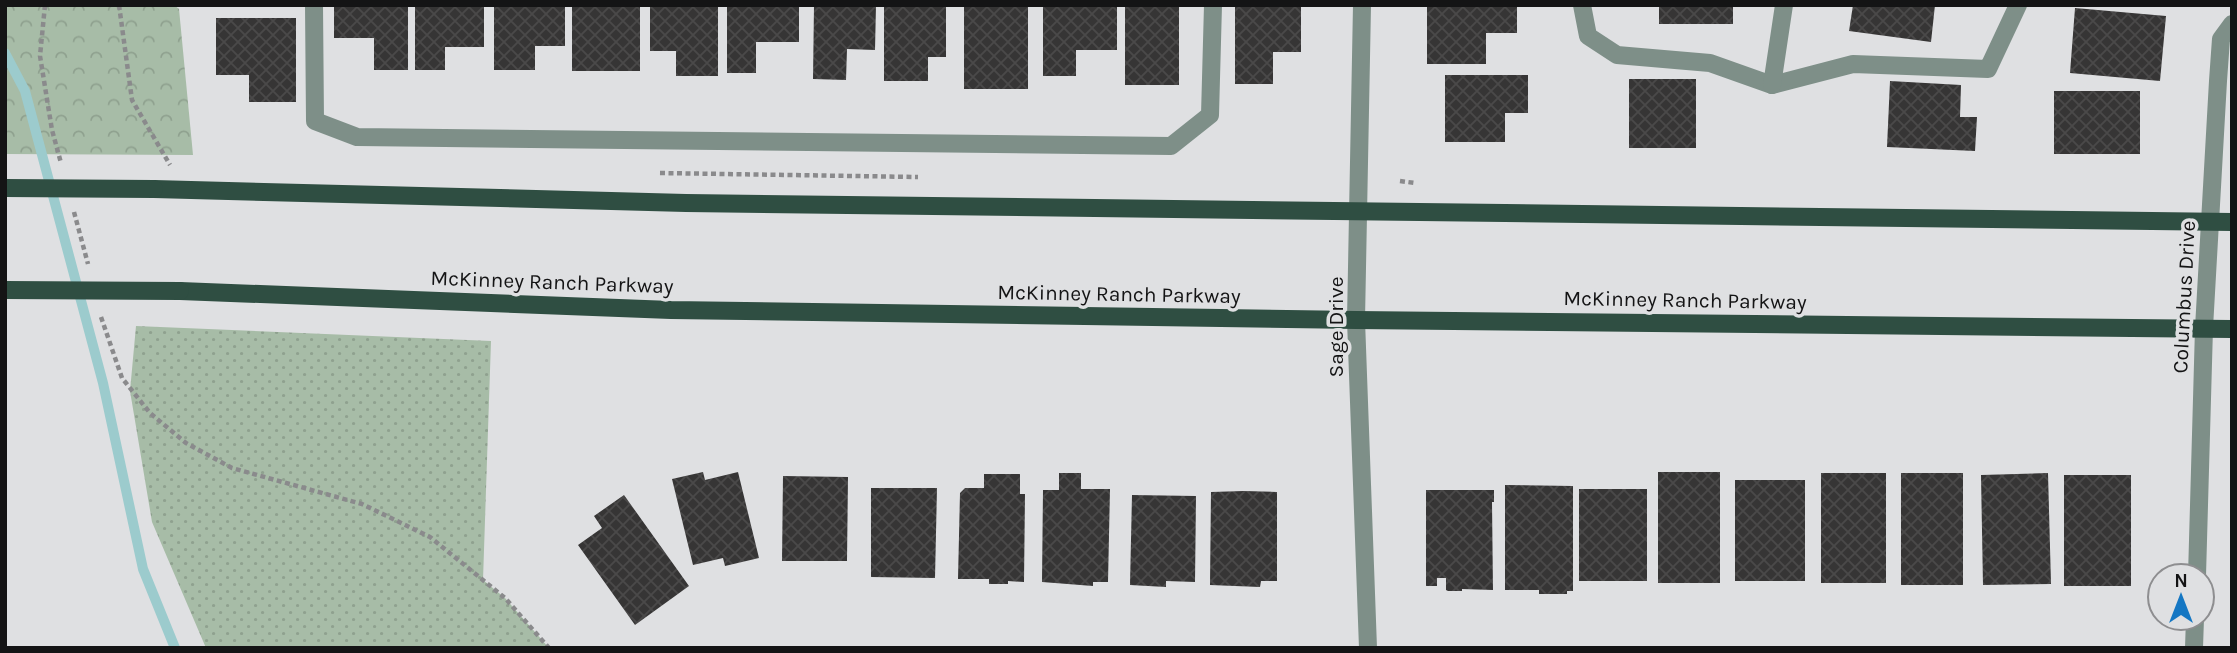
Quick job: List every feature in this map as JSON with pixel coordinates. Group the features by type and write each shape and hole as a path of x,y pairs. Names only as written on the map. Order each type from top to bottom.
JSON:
{"main road":[{"path":"5,188 154,189 674,203 2232,222"},
{"name":"McKinney Ranch Parkway","path":"5,290 180,291 671,310 2232,329"}],"street":[{"path":"314,5 315,121 357,137 1171,146 1210,115 1213,5"},
{"name":"Sage Drive","path":"1362,5 1356,320 1368,648"},
{"path":"1582,5 1588,36 1617,55 1710,63 1772,85 1853,64 1988,69 2018,10 2018,5"},
{"path":"1772,85 1784,5"},
{"name":"Columbus Drive","path":"2197,562 2204,328 2221,39 2232,24"}],"path":[{"path":"45,5 40,56 52,130 63,169"},
{"path":"119,5 132,100 171,166"},
{"path":"659,173 924,177"},
{"path":"73,209 90,275"},
{"path":"101,315 122,377 150,414 186,443 232,468 362,504 430,537 505,598 549,648"}],"green space":[{"path":"5,5 174,5 179,9 193,155 5,154"},
{"path":"136,326 491,341 483,580 505,598 549,648 206,648 152,522 130,391"}],"building":[{"path":"334,5 408,5 408,70 374,70 374,38 334,38"},
{"path":"415,5 484,5 484,47 445,47 445,70 415,70"},
{"path":"494,5 565,5 565,46 535,46 535,70 494,70"},
{"path":"572,5 640,5 640,71 572,71"},
{"path":"650,5 718,5 718,76 676,76 676,51 650,51"},
{"path":"727,5 799,5 799,42 756,42 756,73 727,73"},
{"path":"814,5 876,5 875,50 847,49 846,80 813,79"},
{"path":"884,5 946,5 946,57 928,57 928,81 884,81"},
{"path":"964,5 1028,5 1028,89 964,89"},
{"path":"1043,5 1117,5 1117,50 1076,50 1076,76 1043,76"},
{"path":"1125,5 1179,5 1179,85 1125,85"},
{"path":"1235,5 1301,5 1301,52 1273,52 1273,84 1235,84"},
{"path":"1427,5 1517,5 1517,33 1486,33 1486,64 1427,64"},
{"path":"1659,5 1733,5 1733,24 1659,24"},
{"path":"1853,5 1935,5 1931,42 1849,31"},
{"path":"2075,8 2166,16 2160,81 2070,73"},
{"path":"216,18 296,18 296,102 249,102 249,75 216,75"},
{"path":"1445,75 1528,75 1528,113 1505,113 1505,142 1445,142"},
{"path":"1629,79 1696,79 1696,148 1629,148"},
{"path":"1890,81 1961,85 1960,117 1977,117 1975,151 1887,147"},
{"path":"2054,91 2140,91 2140,154 2054,154"},
{"path":"703,472 705,480 738,472 759,558 725,566 723,558 693,565 672,479"},
{"path":"1658,472 1720,472 1720,583 1658,583"},
{"path":"1059,473 1081,473 1081,489 1110,489 1108,582 1093,582 1093,586 1042,582 1043,490 1059,490"},
{"path":"1821,473 1886,473 1886,583 1821,583"},
{"path":"1901,473 1963,473 1963,585 1901,585"},
{"path":"2048,473 2051,584 1983,585 1981,475"},
{"path":"984,474 1020,474 1020,494 1025,494 1024,582 989,584 989,579 958,579 960,493 965,488 984,488"},
{"path":"2064,475 2131,475 2131,586 2064,586"},
{"path":"783,476 848,477 847,561 782,561"},
{"path":"1735,480 1805,480 1805,581 1735,581"},
{"path":"1505,485 1573,486 1573,591 1567,591 1567,594 1539,594 1539,590 1505,590"},
{"path":"871,488 937,488 935,578 871,577"},
{"path":"1579,489 1647,489 1647,581 1579,581"},
{"path":"1426,490 1494,490 1493,590 1448,591 1446,578 1437,578 1437,586 1426,586"},
{"path":"1211,492 1277,492 1277,581 1261,581 1260,587 1210,585"},
{"path":"624,495 689,586 635,625 578,545 602,528 594,516"},
{"path":"1132,495 1196,496 1195,582 1166,581 1166,587 1130,585"}],"waterway":[{"path":"5,53 25,91 103,383 143,569 175,648"}]}
